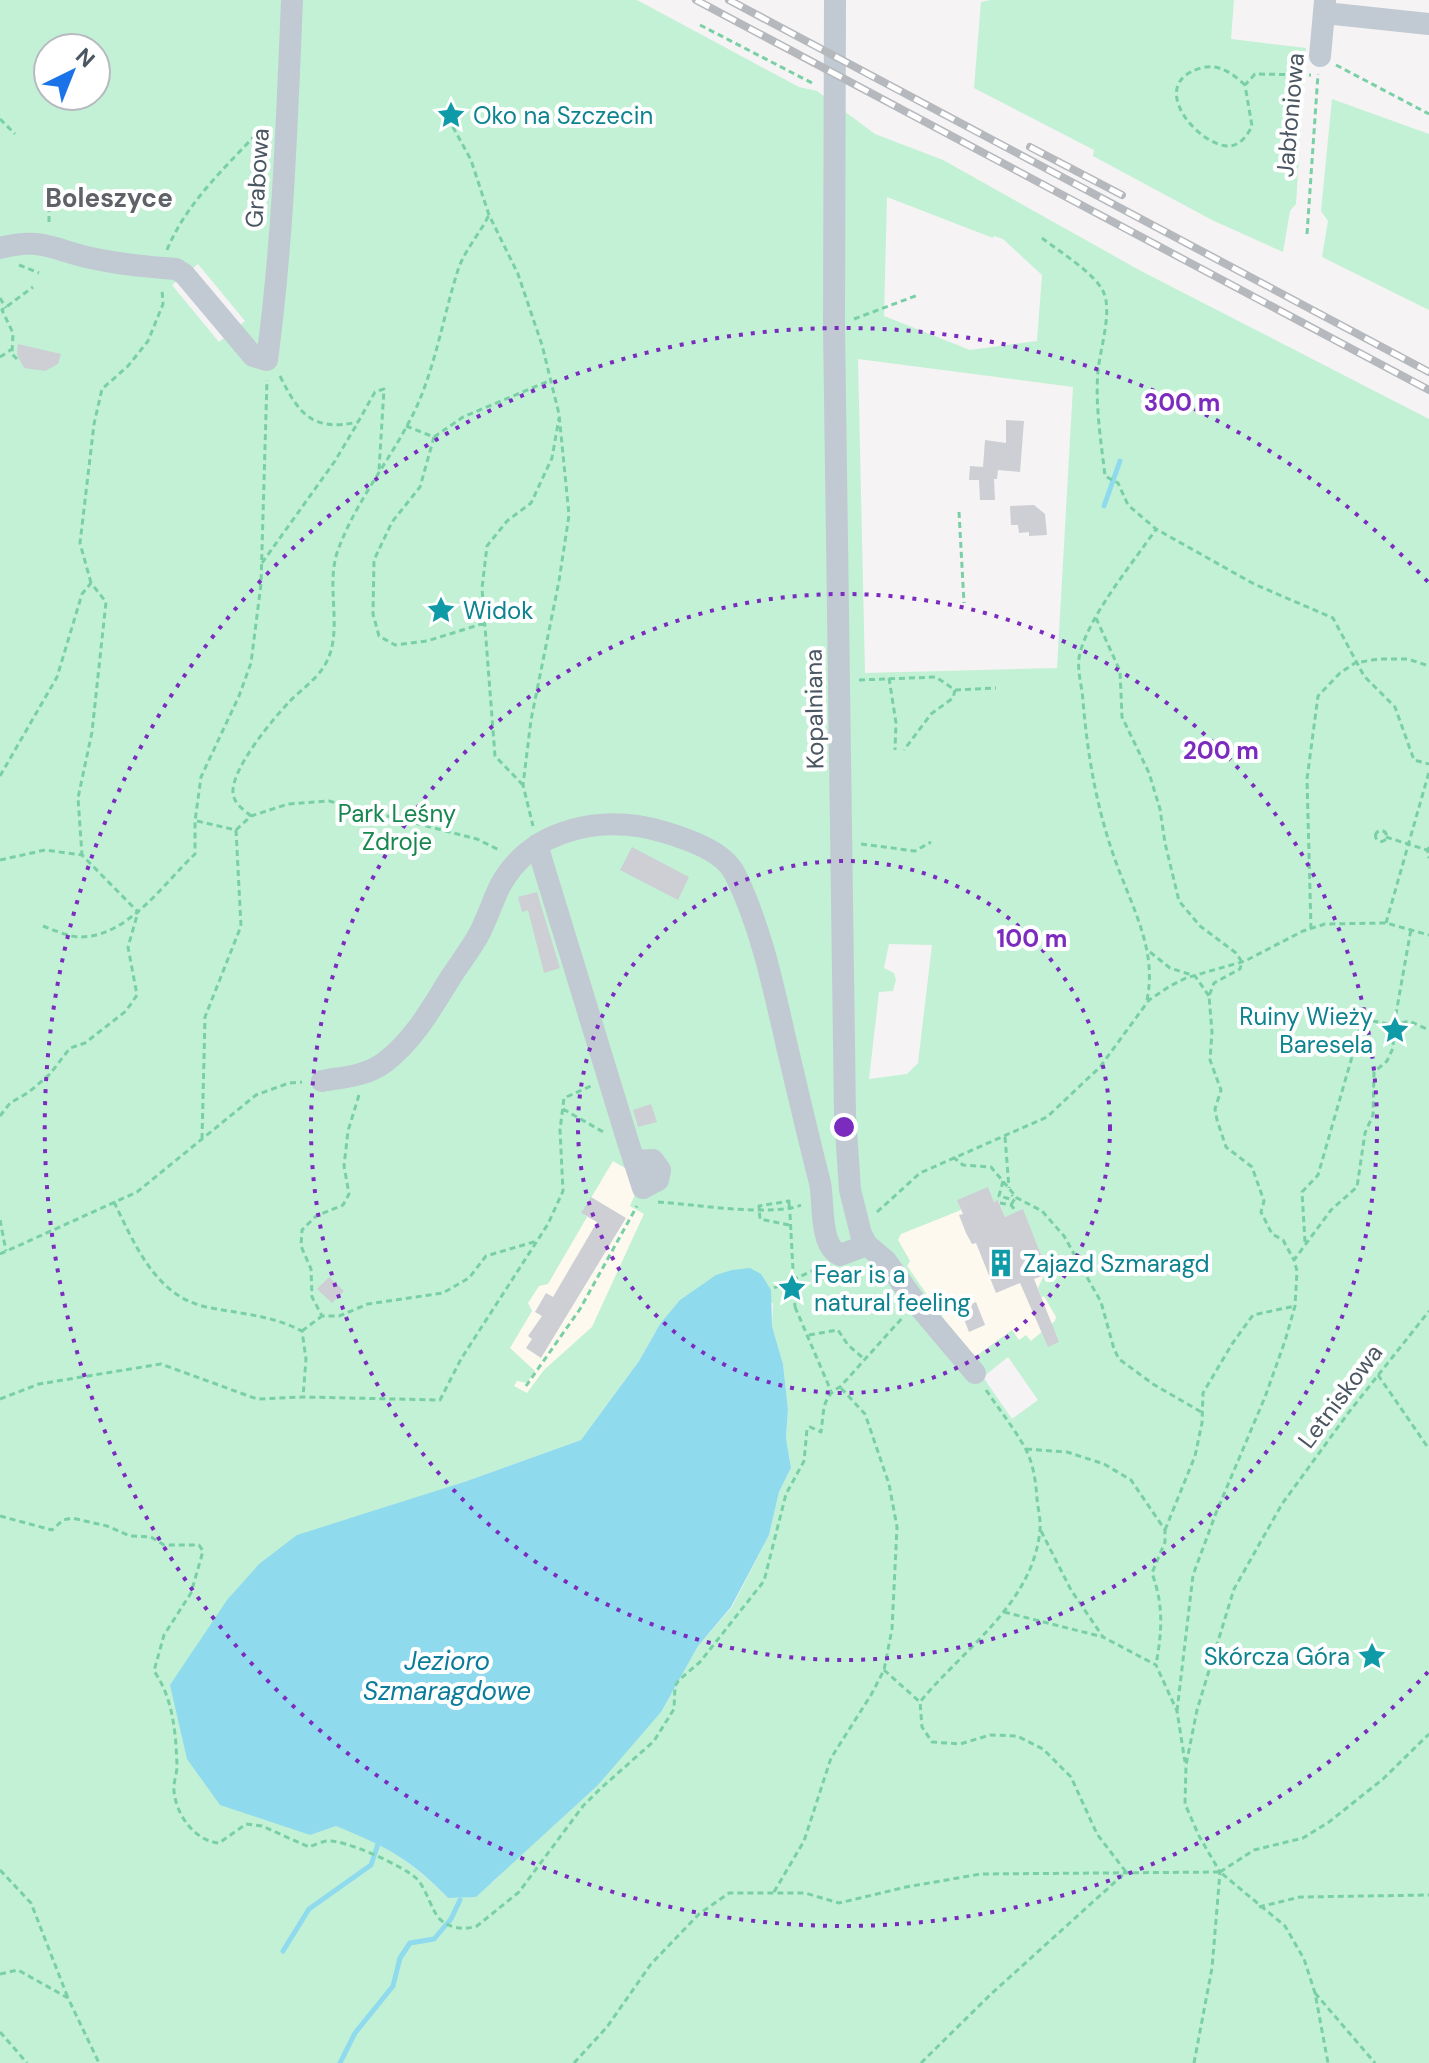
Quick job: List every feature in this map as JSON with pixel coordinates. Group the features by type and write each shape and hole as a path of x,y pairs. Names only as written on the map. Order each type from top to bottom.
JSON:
{"street":[{"name":"Grabowa","path":"267,360 274,308 287,129 292,0"},
{"name":"Kopalniana","path":"835,0 834,326 845,1115 849,1182 855,1219 867,1245 886,1261 916,1303 975,1373"},
{"path":"1325,7 1429,24"},
{"name":"Jabłoniowa","path":"1319,66 1325,7"},
{"path":"0,248 35,242 106,262 176,269 184,274 253,356 267,360"},
{"path":"322,1081 363,1074 384,1063 433,1009 478,936 501,884 537,845 582,826 618,824 653,829 715,854 734,870 766,957 823,1195 827,1239 836,1254 847,1254 867,1245"},
{"path":"537,845 631,1152 649,1195"}],"path":[{"path":"700,25 835,94"},
{"path":"1245,85 1259,72 1319,66 1429,114"},
{"name":"Jabłoniowa","path":"1307,234 1319,66"},
{"path":"1204,67 1220,68 1245,85 1252,126 1244,139 1230,146 1220,144 1200,131 1180,110 1175,95 1186,77 1204,67"},
{"path":"448,118 471,160 489,215 518,274 542,345 559,414 569,515 531,720 523,785 537,845"},
{"path":"0,119 15,134"},
{"path":"82,855 78,798 92,732 106,602 91,583 80,543 94,424 102,389 128,366 148,341 163,304 161,268 177,227 260,130"},
{"path":"49,206 49,219"},
{"path":"251,816 237,805 232,792 239,771 256,741 286,704 324,667 335,637 332,607 337,554 351,518 417,405 444,329 457,271 489,215"},
{"path":"1042,238 1104,291 1107,305 1098,372 1098,419 1105,476 1118,483 1128,505 1156,529 1254,584 1333,618 1364,676 1395,707 1414,760 1429,764"},
{"path":"17,359 12,354 13,338 2,310 33,287"},
{"path":"845,322 918,295"},
{"path":"0,298 6,308"},
{"path":"13,338 19,339"},
{"path":"0,357 12,349"},
{"path":"267,360 306,417 319,423 345,425 358,422"},
{"path":"43,926 79,937 115,930 138,912 195,854 195,821 201,777 251,663 261,584 267,360"},
{"path":"485,623 427,641 395,645 379,636 373,614 374,560 392,522 420,487 434,437 463,417 551,380"},
{"path":"262,563 335,461 375,392 384,389 379,474"},
{"path":"523,785 495,756 482,588 487,546 507,521 531,503 552,458 559,414"},
{"path":"406,426 434,437"},
{"path":"959,512 964,603"},
{"path":"1146,1004 1150,985 1148,948 1107,843 1085,737 1079,666 1086,636 1096,618 1156,529"},
{"path":"0,776 57,677 82,594 91,583"},
{"path":"1096,618 1120,671 1122,717 1149,773 1160,809 1179,901 1193,919 1236,953 1242,962 1240,969 1214,983 1209,996 1212,1032 1210,1060 1221,1090 1215,1109 1226,1147 1252,1167 1264,1201 1261,1212 1272,1234 1283,1240 1297,1271 1295,1306 1265,1397 1193,1575 1177,1711"},
{"path":"1311,929 1307,779 1318,696 1340,673 1355,663 1408,659 1429,666"},
{"path":"864,680 936,677 955,690 996,688"},
{"path":"889,678 896,723 895,750"},
{"path":"904,750 931,714 953,698 955,690"},
{"path":"1386,923 1429,772"},
{"path":"202,1139 205,1017 241,926 236,830 251,816 288,804 329,801 477,839 519,861"},
{"path":"195,821 236,830"},
{"path":"1386,837 1407,845 1428,848 1429,858"},
{"path":"841,842 915,851 931,842"},
{"path":"0,860 45,850 82,855 138,912"},
{"path":"0,1116 10,1103 50,1074 70,1048 85,1043 126,1011 137,995 128,947 138,912"},
{"path":"870,1220 914,1176 1047,1117 1100,1067 1146,1004 1170,986 1242,962 1311,929 1350,922 1386,923 1429,935"},
{"path":"1294,1260 1331,1210 1357,1187 1365,1133 1373,1115 1374,1072 1387,1061 1393,1048 1394,1025 1411,929"},
{"path":"1148,948 1160,962 1195,976 1209,996"},
{"path":"1305,1242 1302,1192 1318,1175 1360,1029 1373,1021 1394,1025 1409,1021 1429,1030"},
{"path":"322,1316 312,1297 311,1269 301,1246 302,1230 316,1216 343,1205 349,1194 344,1166 348,1131 363,1074"},
{"path":"0,1254 137,1192 256,1095 289,1083 322,1081"},
{"path":"0,1399 39,1384 161,1364 257,1399 440,1400 461,1359 551,1219 564,1187 560,1130 564,1098 586,1087 611,1085"},
{"path":"563,1109 618,1140 631,1152"},
{"path":"1005,1137 1009,1189 1016,1211"},
{"path":"953,1157 963,1165 991,1167 1022,1202 1042,1211 1064,1236 1101,1302 1119,1359 1153,1384 1203,1413"},
{"path":"1003,1181 999,1196 1013,1203"},
{"path":"526,1386 561,1339 649,1195 792,1209 823,1195"},
{"path":"759,1208 789,1201 795,1307 831,1391"},
{"path":"114,1202 142,1258 171,1293 207,1308 262,1315 302,1331"},
{"path":"1000,1203 1022,1202"},
{"path":"759,1208 760,1219 789,1225"},
{"path":"0,1220 6,1252"},
{"path":"302,1331 322,1316 339,1316 368,1304 443,1293 469,1278 486,1256 537,1241"},
{"path":"774,1288 826,1265 836,1254"},
{"path":"0,1516 52,1530 63,1520 72,1518 107,1526 130,1536 151,1537 164,1545 174,1547 195,1543 203,1551 191,1593 164,1635 154,1671 164,1685 171,1712 177,1770 173,1791 186,1825 206,1842 219,1843 246,1824 262,1826 309,1847 325,1841 342,1842 392,1862 416,1878 429,1896 438,1919 452,1928 477,1926 519,1892 583,1806 659,1733 674,1709 675,1686 679,1680 700,1662 764,1581 786,1494 804,1461 806,1430 810,1427 819,1432 822,1430 823,1408 831,1391 840,1387 863,1358 916,1303"},
{"path":"1295,1306 1253,1315 1203,1393 1203,1413 1195,1456 1165,1530 1165,1542 1152,1573 1160,1597 1162,1630 1156,1665 1177,1711 1186,1765 1185,1804 1220,1872 1285,1926 1304,1959 1315,1993 1328,2063"},
{"name":"Letniskowa","path":"1186,1765 1197,1710 1234,1589 1282,1504 1429,1311"},
{"path":"808,1335 838,1330 848,1345 863,1358"},
{"path":"302,1331 306,1359 303,1397"},
{"path":"920,1702 1004,1612 1027,1578 1040,1529 1036,1484 1026,1449 975,1373"},
{"path":"1378,1375 1429,1449"},
{"path":"773,1893 804,1841 831,1758 884,1670 892,1629 897,1527 889,1484 866,1417 840,1387"},
{"path":"1026,1449 1067,1452 1104,1464 1131,1480 1165,1530"},
{"path":"1040,1529 1071,1590 1103,1637"},
{"path":"1004,1612 1103,1637 1156,1665"},
{"path":"884,1670 920,1702 922,1727 932,1742 960,1744 990,1735 1017,1736 1043,1749 1071,1777 1097,1834 1126,1872"},
{"path":"574,2063 607,2027 651,1964 699,1914 729,1893 805,1893 839,1903 981,1874 1220,1872 1254,1850 1303,1838 1329,1822 1383,1779 1429,1734"},
{"path":"0,1870 31,1903 68,1998 99,2063"},
{"path":"921,2063 990,1995 1126,1872"},
{"path":"1194,2063 1212,1968 1220,1872"},
{"path":"1259,1907 1300,1897 1429,1895"},
{"path":"0,1974 18,1970 68,1998"},
{"path":"1315,1993 1375,2063"},
{"path":"0,2032 27,2063"}],"shaded area":[{"path":"613,1161 630,1171 637,1190 630,1206 644,1213 592,1327 544,1370 527,1393 514,1386 517,1381 510,1348 532,1311 528,1303 539,1286 548,1284 587,1217 581,1213"},
{"path":"989,1187 998,1200 1023,1209 1046,1258 1050,1273 1044,1296 1056,1317 1030,1341 1019,1340 1012,1331 976,1357 968,1355 907,1265 910,1261 898,1240 901,1234 961,1210 957,1200"}],"green space":[{"name":"Park Leśny Zdroje","path":"0,0 637,0 799,87 817,91 875,134 943,160 1141,271 1429,419 1429,2063 0,2063","holes":["887,197 993,238 1003,239 1042,275 1037,341 970,350 884,316","198,264 245,321 219,342 172,285","858,359 1073,387 1057,668 865,673","889,944 932,945 918,1063 907,1074 869,1079 879,992 893,991 896,980 894,973 884,968","613,1161 630,1171 637,1190 630,1206 644,1214 592,1327 544,1370 527,1393 514,1386 517,1381 527,1383 535,1371 510,1348 532,1311 528,1303 539,1286 548,1284 587,1217 582,1213","988,1188 994,1202 999,1201 1005,1217 1023,1210 1042,1257 1047,1259 1050,1273 1044,1275 1038,1288 1056,1317 1031,1341 1026,1335 1019,1340 1012,1330 976,1356 969,1355 907,1266 910,1261 898,1240 901,1234 961,1210 958,1200","773,1303 772,1326 783,1364 788,1409 786,1438 791,1468 779,1492 769,1535 732,1607 698,1646 660,1712 493,1882 448,1898 408,1863 354,1833 336,1825 310,1835 464,1482 581,1440 639,1361 660,1324","1008,1357 1038,1400 1012,1419 983,1377"]},
{"path":"1234,0 1231,39 1306,48 1296,204 1290,211 1283,252 1212,220 1093,156 1094,150 974,88 981,2"},
{"path":"1332,99 1429,134 1429,310 1322,257 1328,221 1321,211"}],"water":[{"name":"Jezioro Szmaragdowe","path":"750,1268 761,1274 771,1290 772,1326 783,1364 788,1409 786,1438 791,1468 779,1492 769,1535 731,1607 698,1646 661,1712 598,1785 476,1897 448,1898 396,1855 336,1826 310,1835 220,1805 187,1759 170,1685 227,1600 259,1564 297,1535 464,1482 581,1440 639,1361 660,1324 680,1300 716,1275"}],"building":[{"path":"18,344 61,354 58,364 45,371 24,368 17,355"},
{"path":"1006,420 1024,421 1020,472 998,470 997,479 994,479 995,500 980,500 979,480 969,480 970,466 983,467 985,440 1006,443"},
{"path":"1034,505 1045,514 1047,535 1029,536 1029,532 1019,533 1018,525 1011,525 1010,506"},
{"path":"632,847 689,877 678,900 620,870"},
{"path":"537,892 560,968 544,973 528,910 522,912 518,897"},
{"path":"651,1104 657,1122 638,1127 633,1110"},
{"path":"988,1187 1005,1217 1023,1209 1042,1257 1046,1258 1050,1273 1034,1279 1059,1342 1048,1347 1020,1283 996,1293 976,1243 972,1244 959,1215 963,1214 957,1200"},
{"path":"591,1197 626,1218 541,1358 526,1348 532,1339 528,1336 542,1316 535,1312 546,1293 553,1297 597,1222 581,1213"},
{"path":"329,1277 344,1291 332,1303 317,1289"},
{"path":"976,1302 985,1325 969,1332 960,1309"}],"waterway":[{"path":"1104,506 1120,461"},
{"path":"283,1951 309,1909 371,1865 378,1844"},
{"path":"340,2063 355,2033 393,1986 400,1958 410,1943 434,1939 451,1919 460,1900"}],"railway":[{"path":"696,0 1429,390"},
{"path":"729,0 1429,372"},
{"path":"1030,147 1122,195"}],"place":[{"name":"Oko na Szczecin","path":"451,115"},
{"name":"Widok","path":"441,610"},
{"name":"Ruiny Wieży Baresela","path":"1395,1030"},
{"name":"Zajazd Szmaragd","path":"1001,1263"},
{"name":"Fear is a natural feeling","path":"792,1288"},
{"name":"Skórcza Góra","path":"1372,1656"}],"district":[{"name":"Boleszyce","path":"109,198"}]}
